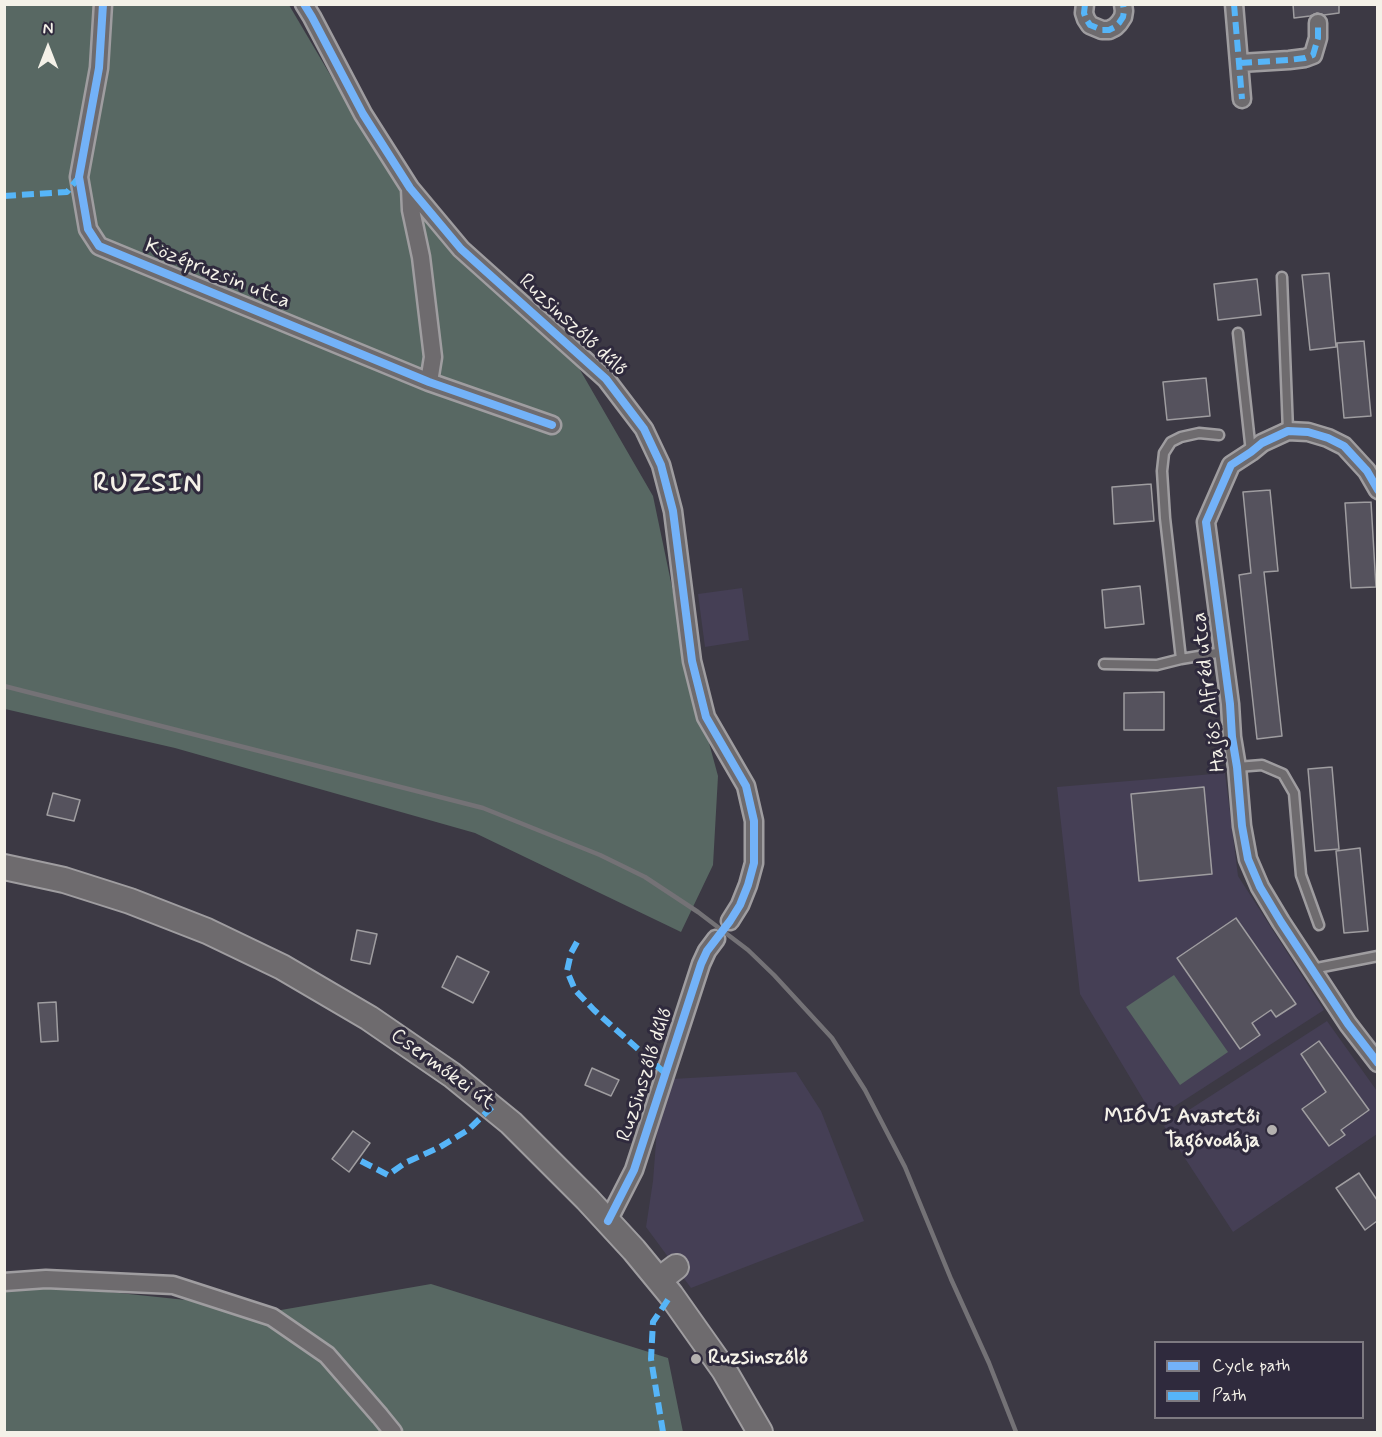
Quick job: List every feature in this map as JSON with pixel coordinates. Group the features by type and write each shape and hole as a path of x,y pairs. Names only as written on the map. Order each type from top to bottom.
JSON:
{"main road":[{"name":"Csermőkei út","path":"4,867 64,880 130,901 207,931 282,967 350,1006 452,1075 530,1141 634,1250 667,1273 671,1294 724,1370 760,1432"}],"street":[{"name":"Középruzsin utca","path":"103,4 99,68 79,177 88,229 99,246 429,382 552,426"},
{"name":"Ruzsinszőlő dűlő","path":"304,4 363,114 410,188 461,249 606,379 644,429 661,465 673,512 692,660 706,717 746,786 754,821 754,863 740,905 730,921"},
{"path":"1085,4 1086,19 1090,25 1102,30 1115,27 1119,23 1123,17 1123,4"},
{"path":"1234,4 1242,99"},
{"path":"1239,63 1289,60 1313,55 1318,38 1318,23"},
{"path":"410,188 411,210 421,257 433,357 429,382"},
{"path":"1288,431 1308,432 1344,446 1368,471 1377,490"},
{"name":"Hajós Alfréd utca","path":"1288,431 1262,443 1231,465 1206,522 1230,704 1242,826 1248,859 1260,887 1348,1024 1377,1063"},
{"name":"Ruzsinszőlő dűlő","path":"608,1221 634,1170 698,972 707,951 716,939"},
{"path":"4,1282 46,1279 173,1285 272,1317 327,1355 393,1432"}],"lane":[{"path":"1282,277 1288,431"},
{"path":"1238,333 1251,452"},
{"path":"1180,659 1165,518 1162,471 1164,453 1171,442 1181,437 1199,433 1219,435"},
{"path":"1104,664 1157,665 1223,652"},
{"path":"1237,767 1262,765 1283,774 1294,793 1301,875 1319,925"},
{"path":"1312,969 1377,956"}],"shaded area":[{"path":"5,5 289,5 361,127 455,251 561,337 653,496 690,673 718,776 713,865 681,932 475,833 175,748 5,709"},
{"path":"742,588 749,640 705,647 698,594"},
{"path":"1225,773 1238,876 1324,1010 1155,1119 1080,994 1057,787"},
{"path":"1174,975 1228,1052 1180,1085 1126,1007"},
{"name":"MIÓVI Avastetői Tagóvodája","path":"1327,1021 1377,1091 1377,1134 1233,1232 1164,1126"},
{"path":"796,1072 821,1111 864,1221 691,1288 646,1227 653,1181 657,1129 672,1079"},
{"path":"5,1281 281,1310 431,1284 668,1358 683,1432 5,1432"}],"building":[{"path":"1293,4 1339,4 1339,13 1324,15 1317,13 1294,18"},
{"path":"1329,273 1336,347 1310,350 1302,275"},
{"path":"1257,279 1261,315 1218,320 1214,284"},
{"path":"1364,341 1371,416 1344,418 1337,343"},
{"path":"1206,378 1210,416 1167,420 1163,382"},
{"path":"1151,484 1154,521 1114,524 1112,487"},
{"path":"1270,490 1278,571 1264,572 1282,736 1257,739 1239,575 1251,573 1243,492"},
{"path":"1371,502 1376,587 1351,588 1345,503"},
{"path":"1140,586 1144,624 1105,628 1102,590"},
{"path":"1164,692 1164,730 1124,730 1124,693"},
{"path":"1332,767 1339,849 1315,851 1308,769"},
{"path":"1204,787 1212,874 1139,881 1131,794"},
{"path":"53,793 80,800 74,821 47,815"},
{"path":"1360,848 1368,931 1344,933 1336,851"},
{"path":"1236,918 1296,1004 1276,1017 1271,1010 1252,1023 1260,1035 1240,1049 1177,958"},
{"path":"357,930 377,934 370,964 351,960"},
{"path":"457,956 489,972 473,1003 442,987"},
{"path":"56,1002 58,1041 41,1042 38,1003"},
{"path":"1319,1041 1369,1110 1341,1130 1345,1135 1329,1146 1302,1109 1326,1092 1301,1054"},
{"path":"592,1068 619,1080 611,1096 585,1085"},
{"path":"353,1131 370,1143 349,1172 332,1159"},
{"path":"1359,1173 1377,1200 1377,1221 1365,1230 1336,1188"}],"railway":[{"path":"4,686 483,808 600,855 645,877 698,912 748,950 774,975 832,1038 865,1090 905,1167 1016,1432"}],"marked path":[{"path":"1085,4 1086,19 1090,25 1102,30 1109,30 1119,23 1123,17 1123,4"},
{"path":"1234,4 1242,99"},
{"path":"1240,63 1289,60 1313,55 1318,38 1318,23"},
{"path":"4,196 67,192 79,177"},
{"path":"577,942 571,953 567,971 575,990 594,1010 666,1074"},
{"path":"361,1161 388,1175 405,1163 440,1147 468,1130 492,1107"},
{"path":"663,1432 651,1359 653,1322 671,1295"}],"cycle path":[{"path":"103,4 99,68 79,177 88,229 99,246 429,382 552,425"},
{"path":"304,4 363,114 410,188 461,249 606,379 644,429 661,465 673,511 692,661 706,717 746,786 754,821 754,863 748,885 740,905 707,951 701,964 634,1170 608,1221"},
{"path":"1378,490 1367,471 1344,446 1308,432 1288,431 1262,443 1231,465 1206,522 1230,704 1242,826 1248,859 1260,887 1281,922 1348,1024 1378,1063"}],"place":[{"name":"MIÓVI Avastetői Tagóvodája","path":"1272,1130"},
{"name":"Ruzsinszőlő","path":"696,1359"}],"district":[{"name":"RUZSIN","path":"148,485"}]}
